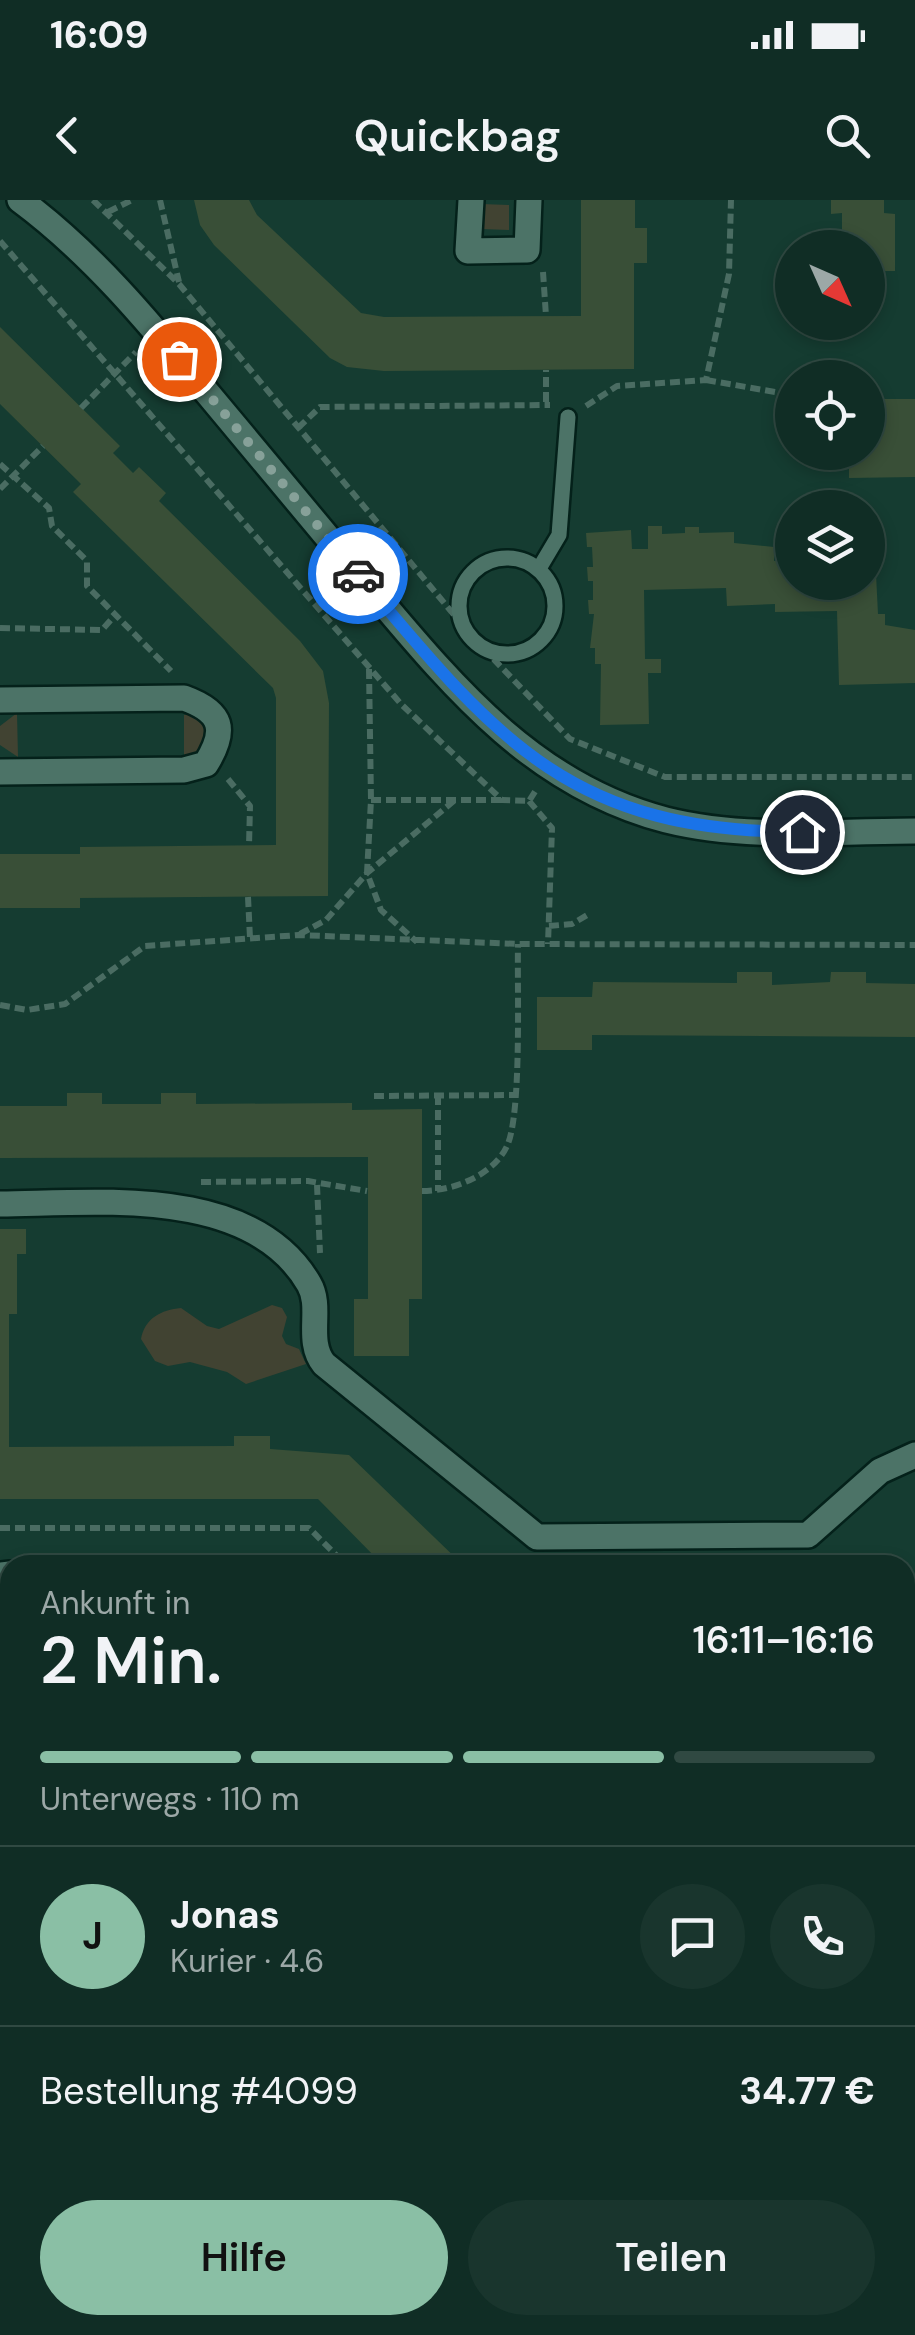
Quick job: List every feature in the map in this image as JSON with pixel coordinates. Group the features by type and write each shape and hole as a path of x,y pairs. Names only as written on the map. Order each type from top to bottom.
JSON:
{"street":[{"path":"20,200 88,258 156,332 450,684 503,736 550,769 613,802 703,827 915,831"},
{"path":"471,200 468,250 527,250 529,200"},
{"path":"0,700 184,698 204,705 218,722 220,743 206,764 184,770 0,772"},
{"path":"0,1204 164,1203 268,1236 312,1287 315,1353 324,1364 536,1537 808,1535 880,1472 915,1455"}],"lane":[{"path":"540,567 559,534 568,417"},
{"path":"506,557 523,558 540,567 555,596 552,622 545,635 520,654 495,654 483,648 465,628 458,612 458,596 475,570 506,557"}],"path":[{"path":"93,200 179,284 465,628"},
{"path":"108,212 132,200"},
{"path":"160,200 179,284"},
{"path":"706,380 729,274 731,200"},
{"path":"0,241 368,668 466,771 502,800"},
{"path":"527,250 542,262 546,316"},
{"path":"81,408 156,332"},
{"path":"546,370 546,402"},
{"path":"298,428 320,408 546,402 568,417 618,386 706,380 775,393"},
{"path":"0,489 43,446"},
{"path":"0,464 49,508 52,526 87,561 88,586 204,705"},
{"path":"0,628 102,630 116,614"},
{"path":"483,648 570,739 665,777 915,777"},
{"path":"368,668 372,800 367,873 381,910 417,942"},
{"path":"529,801 570,739"},
{"path":"211,756 250,806 249,846"},
{"path":"372,800 529,801 552,828 548,944"},
{"path":"299,935 326,920 367,873 455,800"},
{"path":"248,897 250,938"},
{"path":"549,926 572,924 590,914"},
{"path":"0,1005 26,1010 66,1004 145,946 250,938 299,935 518,944 915,945"},
{"path":"422,1191 438,1191 482,1175 508,1146 515,1095 518,944"},
{"path":"438,1095 438,1191"},
{"path":"374,1096 515,1095"},
{"path":"317,1185 320,1272"},
{"path":"348,1190 367,1190"},
{"path":"0,1528 309,1528 336,1555"}],"green space":[{"path":"481,204 509,205 509,230 481,229"},
{"path":"17,713 18,757 0,745 0,726"},
{"path":"189,714 208,729 202,752 184,759 184,715"},
{"path":"272,1305 282,1308 287,1317 282,1336 286,1344 299,1349 306,1364 246,1384 227,1372 190,1362 168,1366 155,1361 141,1339 150,1320 167,1311 181,1308 207,1326 219,1329"}],"building":[{"path":"194,200 249,200 257,215 361,313 384,317 581,316 581,200 635,200 635,228 647,228 647,263 634,263 634,369 384,371 347,367 330,358 214,245 200,225"},
{"path":"831,200 884,200 884,213 895,214 895,271 885,271 885,230 842,230 842,213 831,214"},
{"path":"0,327 120,446 113,453 133,473 139,467 166,493 159,501 300,641 323,671 329,703 328,896 80,898 80,908 0,908 0,854 80,854 80,847 276,845 276,698 273,688 73,492 81,484 0,404"},
{"path":"885,399 915,399 915,477 849,478 849,470 885,470"},
{"path":"648,526 662,526 662,534 685,533 685,527 699,527 699,533 734,532 734,543 774,547 775,600 877,600 878,614 885,614 885,625 915,630 915,683 839,685 837,611 775,612 775,604 727,606 726,588 644,590 645,659 661,659 661,673 648,673 649,724 600,725 601,664 595,664 595,648 590,648 594,614 589,614 588,600 593,600 593,581 588,581 587,567 593,567 592,547 587,547 586,533 631,530 632,549 648,549"},
{"path":"737,972 772,972 772,985 830,982 831,972 866,972 866,983 915,984 915,1037 592,1035 592,1050 537,1050 537,997 592,997 593,982 737,983"},
{"path":"67,1093 102,1093 102,1104 161,1104 161,1093 196,1093 196,1104 352,1103 352,1110 422,1109 422,1299 409,1299 409,1356 354,1356 354,1299 368,1299 368,1157 0,1158 0,1106 67,1106"},
{"path":"0,1229 26,1229 26,1254 17,1254 17,1314 9,1314 9,1447 234,1446 234,1436 270,1436 270,1449 349,1455 453,1555 373,1555 318,1499 0,1499"}],"way so far":[{"path":"179,359 358,574"}],"route":[{"path":"358,574 480,716 550,769 596,795 669,821 763,832 802,832"}]}
